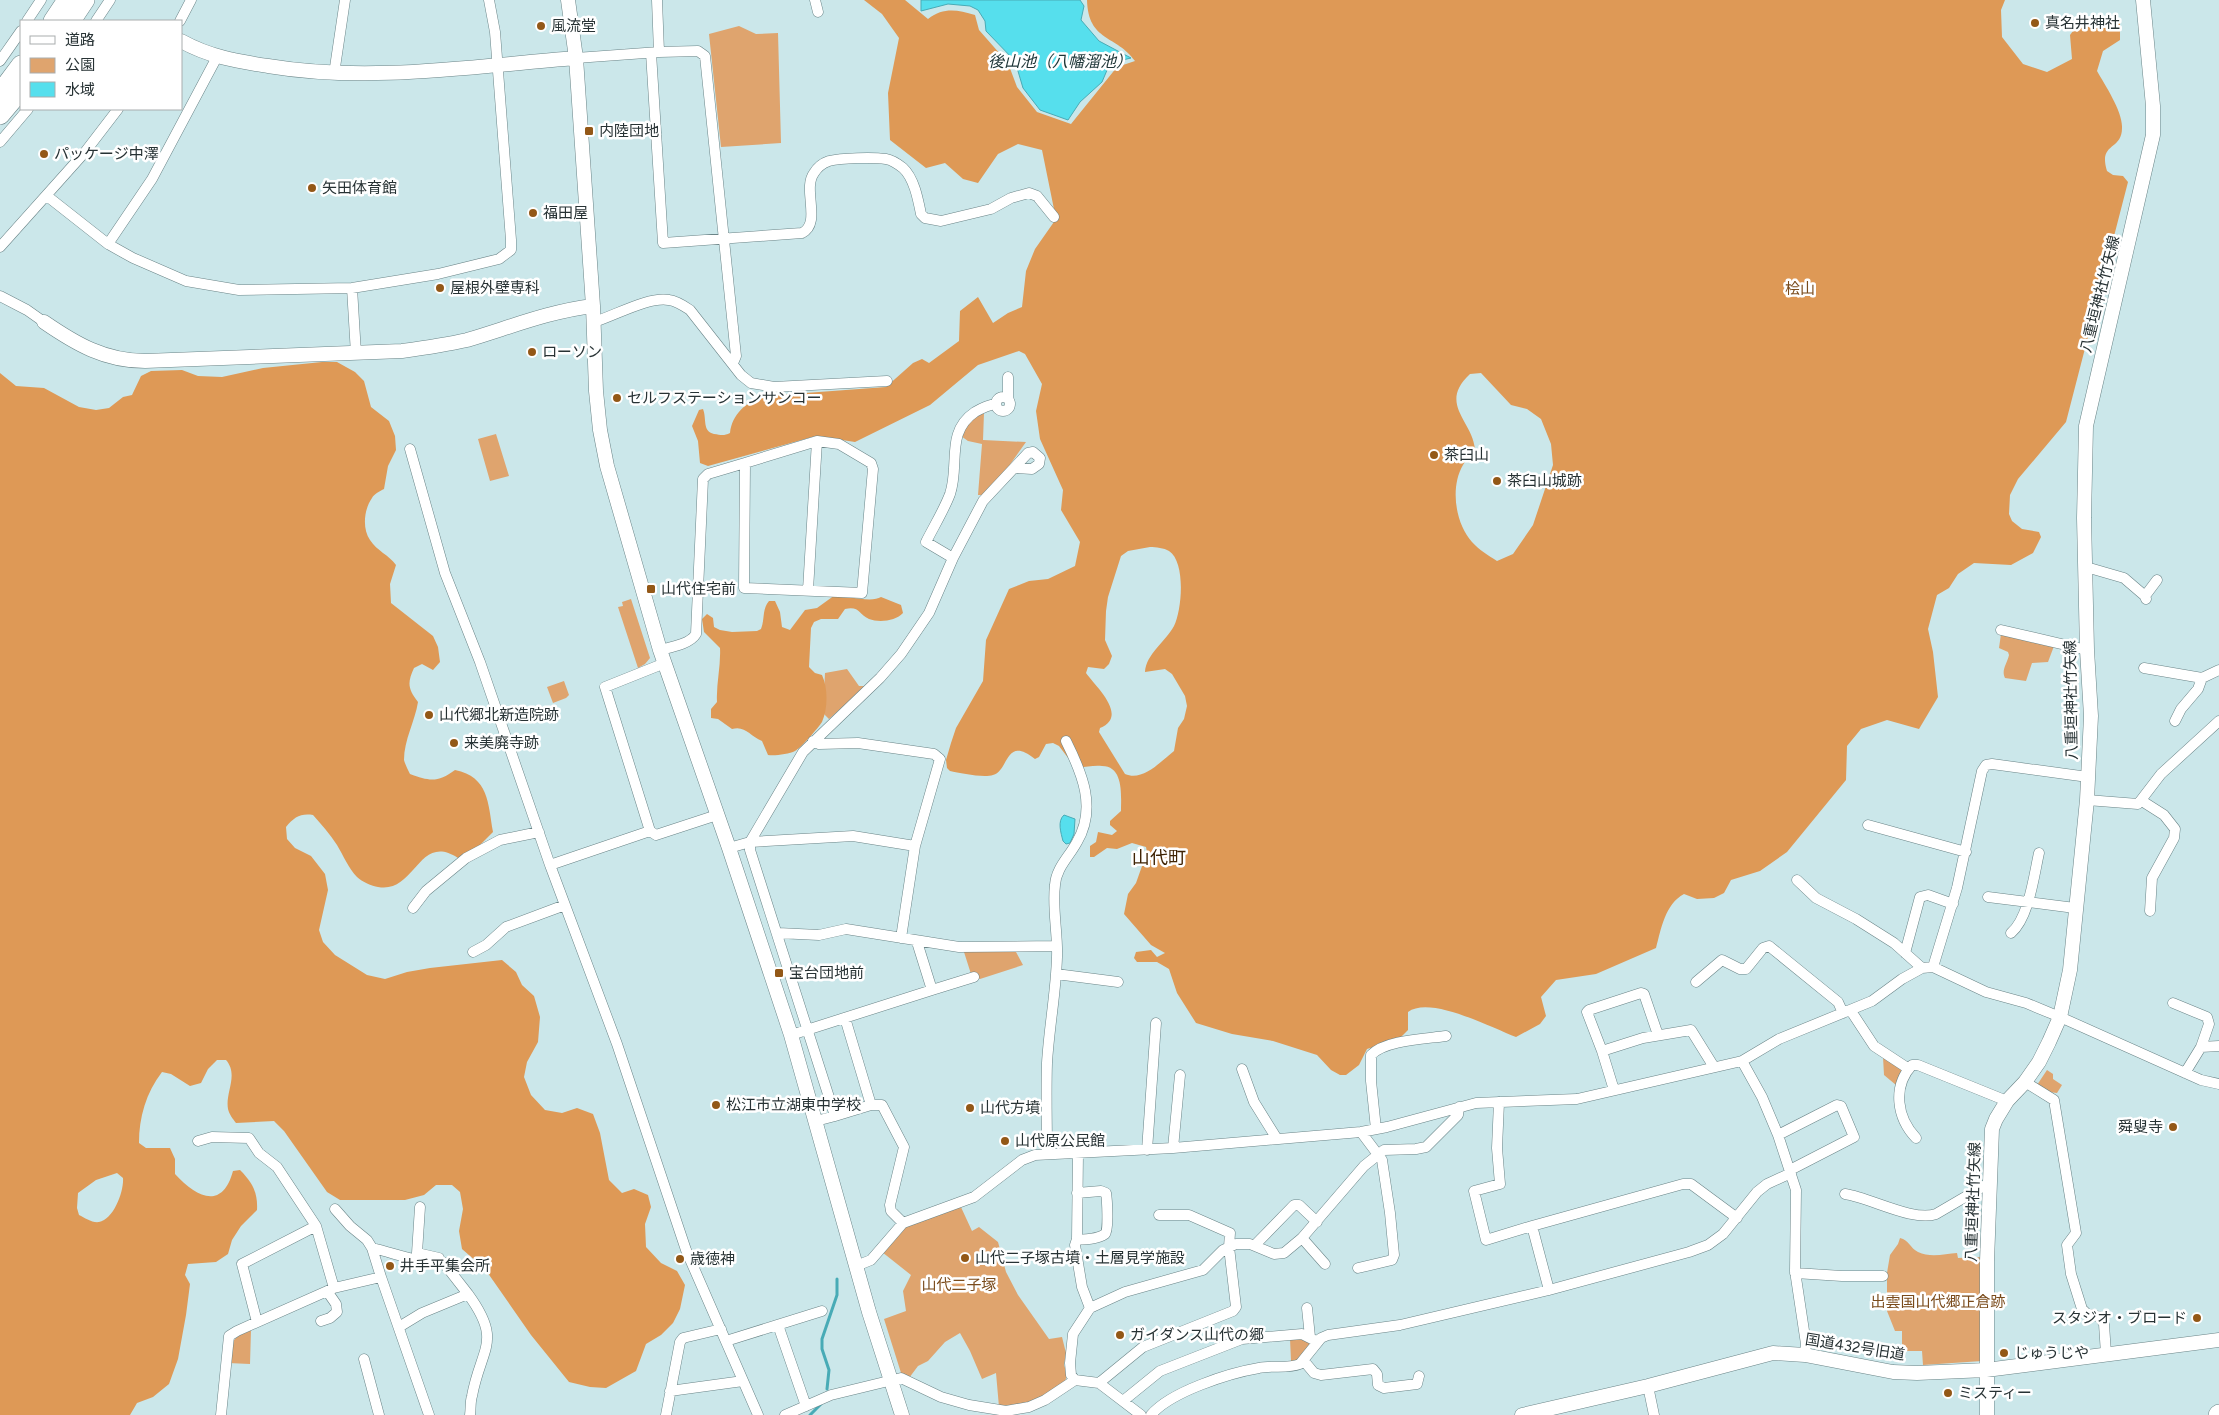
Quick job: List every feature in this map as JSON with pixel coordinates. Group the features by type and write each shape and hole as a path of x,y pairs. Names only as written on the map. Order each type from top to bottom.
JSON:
{"highway":[{"path":"46,20 58,0"},
{"path":"55,20 78,6"},
{"path":"0,115 20,63"},
{"path":"9,90 20,67"}],"street":[{"path":"28,20 41,0"},
{"path":"97,20 110,0"},
{"path":"181,20 191,0"},
{"path":"334,74 345,0"},
{"path":"47,196 108,244 133,258 178,278 215,287 239,290 352,288 438,274 499,259 511,250 496,32 489,0"},
{"path":"568,0 576,58 594,322 596,391 602,439 622,519 662,656 718,815 790,1035 856,1266 902,1415"},
{"path":"657,0 655,53 663,243 724,240 806,232 811,219 810,183 812,174 828,161 838,160 881,159 894,162 910,178 921,214 925,218 935,221 991,209 1011,198 1029,193 1037,196 1054,217"},
{"path":"815,0 818,12"},
{"name":"八重垣神社竹矢線","path":"1987,1415 1989,1183 1992,1130 1996,1119 2007,1101 2025,1082 2039,1062 2060,1017 2070,970 2087,800 2091,716 2087,650 2084,490 2086,426 2153,135 2153,106 2143,0"},
{"path":"0,61 20,32"},
{"path":"182,40 217,57 283,69 334,74 383,73 576,58 698,51 704,56 736,356 733,363"},
{"path":"108,244 152,179 217,57"},
{"path":"0,142 27,110"},
{"path":"0,247 85,152 117,110"},
{"path":"352,288 356,354"},
{"path":"0,296 27,310 88,350 126,361 356,354 437,347 573,308 593,306"},
{"path":"594,322 643,304 668,299 680,303 690,310 741,375 751,383 765,386 821,386 887,381"},
{"path":"954,558 926,542 950,494 953,480 955,439 958,431 972,414 984,407 996,404 999,410 1006,411 1010,406 1008,399 1008,377"},
{"path":"718,815 656,835 650,831 605,687 687,642 696,634 703,480 708,474 817,441 839,444 871,463 873,469 862,593 744,588 745,463"},
{"path":"808,590 817,441"},
{"path":"410,449 445,573 480,662 550,865 617,1044 686,1250 758,1415"},
{"path":"835,1116 750,850 750,842 803,752 880,678 901,654 929,613 983,501 1015,468"},
{"path":"2086,567 2124,578 2145,598 2157,580"},
{"path":"2001,630 2087,650"},
{"path":"2144,668 2202,678 2219,670"},
{"path":"2175,721 2181,709 2198,688 2202,678"},
{"path":"2087,800 2135,805 2142,800 2161,774 2219,721"},
{"path":"813,742 819,744 858,743 934,754 940,759 915,846 901,938"},
{"path":"1047,1154 1047,1064 1057,946 1054,886 1057,872 1078,841 1085,820 1087,803 1080,770 1066,742"},
{"path":"856,1266 871,1260 903,1224 974,1197 1022,1160 1035,1155 1147,1150 1361,1132 1459,1107 1498,1102 1563,1101 1742,1061 1779,1039 1872,1001 1902,979 1928,968 1953,904 1966,852 1982,771 1986,765 1992,764 2088,777"},
{"path":"2142,800 2164,815 2175,829 2174,838 2152,878 2150,911"},
{"path":"1868,825 1966,852"},
{"path":"550,865 650,831"},
{"path":"413,908 426,891 466,858 500,840 539,832"},
{"path":"729,848 750,842 853,836 915,846"},
{"path":"2011,933 2019,924 2028,903 2039,853"},
{"path":"1797,880 1816,898 1881,934 1928,968 1986,992 2026,1003 2201,1080 2219,1084"},
{"path":"1905,953 1920,897 1928,895 1953,904"},
{"path":"1988,897 2075,908"},
{"path":"473,952 486,946 506,927 565,905"},
{"path":"778,933 819,936 846,929 917,942 960,947 1057,946"},
{"path":"917,942 932,990"},
{"path":"1696,982 1722,960 1746,969 1763,948 1769,946 1838,1002 1874,1046 1909,1068"},
{"path":"1056,974 1118,982"},
{"path":"790,1035 974,977"},
{"path":"1614,1090 1587,1012 1588,1010 1641,993 1644,994 1658,1035"},
{"path":"2173,1003 2207,1017 2209,1024 2201,1047 2185,1073"},
{"path":"845,1018 871,1105"},
{"path":"1147,1150 1156,1023"},
{"path":"1602,1051 1658,1035 1691,1030 1714,1067"},
{"path":"1376,1129 1371,1080 1371,1055 1377,1049 1394,1044 1446,1036"},
{"path":"2201,1047 2219,1046"},
{"path":"1742,1061 1762,1097 1778,1136 1796,1190 1795,1273 1806,1344 1805,1355"},
{"path":"1916,1138 1903,1121 1898,1104 1900,1089 1912,1065 1918,1065 2007,1101"},
{"path":"1242,1069 1254,1102 1277,1139"},
{"path":"1173,1148 1180,1075"},
{"path":"2025,1082 2054,1100 2076,1234 2067,1245 2071,1274 2082,1309 2086,1313 2100,1317 2104,1324 2106,1354"},
{"path":"1498,1102 1497,1148 1500,1184 1474,1192 1486,1240 1683,1184 1691,1184 1737,1218"},
{"path":"816,1121 871,1105 882,1105 904,1147 890,1205 891,1211 903,1224"},
{"path":"1123,1402 1160,1371 1242,1339 1302,1334 1314,1340 1328,1335 1400,1325 1549,1290 1700,1248 1723,1234 1757,1192 1767,1184 1854,1137 1842,1106 1837,1105 1778,1136"},
{"path":"1074,1380 1071,1375 1070,1363 1073,1334 1090,1308 1125,1292 1203,1270 1229,1246 1240,1243 1255,1245 1271,1253 1280,1254 1291,1248 1302,1238 1350,1180 1378,1154 1387,1149 1416,1150 1426,1146 1458,1115 1459,1107"},
{"path":"1358,1268 1392,1260 1394,1256 1382,1160 1361,1132"},
{"path":"198,1140 212,1137 249,1138 259,1153 277,1167 316,1226 330,1290 337,1312 330,1318 321,1321"},
{"path":"1078,1153 1077,1239 1075,1245 1079,1276 1090,1308"},
{"path":"1845,1194 1928,1217 1989,1183"},
{"path":"1077,1193 1101,1191 1106,1193 1107,1229 1103,1235 1087,1240 1077,1239"},
{"path":"1255,1245 1294,1205 1299,1205 1317,1222"},
{"path":"420,1207 416,1253 439,1258 443,1262 481,1312 488,1330 488,1345 472,1396 470,1415"},
{"path":"335,1209 354,1230 367,1240 372,1248 429,1415"},
{"path":"1098,1384 1143,1347 1233,1311 1237,1303 1229,1246 1230,1233 1189,1215 1159,1215"},
{"path":"257,1322 242,1264 316,1226"},
{"path":"1532,1226 1549,1290"},
{"path":"1302,1238 1325,1264"},
{"path":"372,1248 402,1255 408,1260 426,1263 443,1262"},
{"path":"1795,1273 1883,1276"},
{"path":"221,1415 229,1336 330,1290 381,1278"},
{"path":"399,1327 422,1313 468,1294"},
{"path":"1151,1415 1174,1396 1237,1373 1269,1366 1294,1366 1304,1361 1314,1340 1308,1308"},
{"path":"726,1341 822,1311"},
{"path":"778,1325 806,1406"},
{"path":"666,1415 680,1342 683,1338 721,1329"},
{"name":"国道432号旧道","path":"1522,1415 1648,1386 1773,1354 1805,1355 1893,1372 1917,1373 1986,1370 2219,1340"},
{"path":"364,1359 379,1415"},
{"path":"1304,1361 1314,1373 1320,1375 1373,1369 1377,1374 1378,1385 1384,1388 1417,1384 1419,1376"},
{"path":"785,1415 831,1395 901,1378 941,1397 969,1405 1006,1411 1029,1407 1045,1400 1074,1380 1098,1384 1141,1415"},
{"path":"670,1391 743,1381"},
{"path":"1648,1386 1654,1415"}],"green space":[{"name":"桧山","path":"864,0 905,0 928,19 945,11 975,15 979,30 1008,63 1017,87 1037,112 1071,124 1117,67 1135,61 1120,46 1098,31 1092,24 1087,0 2005,0 2001,10 2002,37 2023,64 2047,72 2072,59 2070,35 2076,27 2117,20 2120,22 2120,40 2103,51 2097,71 2113,99 2122,122 2121,135 2106,155 2107,171 2113,175 2123,176 2128,182 2066,422 2018,479 2010,495 2009,514 2012,521 2022,529 2039,532 2041,537 2033,553 2011,565 1974,563 1958,574 1949,588 1937,595 1928,629 1933,652 1938,697 1919,729 1887,720 1861,729 1847,746 1846,780 1787,852 1760,871 1731,880 1724,893 1714,898 1697,899 1684,894 1678,898 1668,910 1656,948 1596,974 1556,980 1541,997 1546,1016 1540,1024 1516,1037 1446,1010 1431,1007 1418,1008 1408,1012 1408,1030 1399,1039 1367,1049 1359,1065 1346,1075 1340,1075 1331,1070 1317,1055 1273,1041 1232,1034 1196,1023 1177,993 1169,969 1157,962 1137,962 1134,958 1136,952 1151,950 1157,957 1165,953 1151,945 1124,914 1128,894 1136,883 1147,852 1146,847 1132,843 1117,849 1107,848 1094,857 1090,857 1090,846 1096,842 1098,832 1112,835 1117,831 1110,825 1110,821 1121,811 1120,783 1114,771 1109,767 1102,766 1075,767 1059,746 1053,743 1046,744 1039,757 1035,759 1025,753 1013,752 998,772 993,775 972,775 950,771 947,768 946,760 956,728 983,681 986,640 1009,589 1029,581 1048,579 1075,566 1080,542 1061,510 1063,490 1040,439 1036,411 1042,384 1025,354 1019,351 978,365 930,405 855,442 816,436 708,466 700,463 698,441 692,426 699,410 703,409 706,427 710,432 724,435 730,433 737,414 758,398 886,387 913,363 922,359 929,363 959,341 960,311 978,297 993,323 1008,313 1022,307 1026,271 1035,249 1056,219 1042,150 1018,144 998,154 978,183 963,179 945,163 926,168 890,140 888,93 899,38 882,14","holes":["1481,373 1511,405 1527,409 1541,419 1551,444 1553,465 1533,525 1513,554 1497,561 1478,548 1466,534 1456,505 1459,474 1475,449 1473,439 1459,412 1457,394 1461,385 1470,374","1150,547 1167,550 1174,557 1178,565 1181,587 1177,619 1170,632 1149,659 1145,672 1165,669 1172,674 1185,696 1187,706 1184,719 1178,728 1174,751 1145,773 1132,776 1125,774 1099,732 1100,728 1108,723 1111,709 1108,701 1086,673 1088,667 1104,669 1109,664 1112,656 1105,640 1106,611 1108,597 1121,556 1128,551"]},
{"path":"739,26 756,34 778,33 781,143 721,147 709,34"},
{"path":"337,362 355,372 364,381 371,407 389,421 395,436 396,450 388,466 384,489 373,497 367,508 365,525 367,535 373,544 396,565 390,584 391,603 433,636 438,647 440,662 433,670 422,664 414,668 412,673 410,686 418,702 404,753 404,760 410,774 423,778 438,779 455,770 466,773 475,779 481,785 488,801 493,832 471,854 458,858 445,852 434,853 425,858 401,882 391,887 378,887 367,884 357,877 334,841 313,815 301,815 295,818 286,827 287,839 295,848 311,856 325,874 328,890 319,930 323,942 335,955 367,975 385,979 407,972 430,968 502,960 516,972 522,985 534,996 540,1017 538,1042 527,1062 524,1077 531,1095 545,1110 562,1113 577,1108 593,1114 600,1133 609,1180 622,1193 634,1189 648,1195 651,1207 645,1224 646,1247 661,1263 677,1271 685,1285 680,1309 673,1323 661,1335 646,1344 636,1371 606,1388 590,1387 569,1382 531,1335 485,1269 462,1249 459,1231 463,1209 460,1192 452,1185 436,1185 424,1195 405,1200 340,1200 327,1192 284,1131 274,1121 236,1123 228,1109 228,1096 232,1078 230,1066 226,1060 217,1060 208,1069 201,1083 190,1086 171,1074 162,1072 156,1080 144,1106 140,1124 139,1143 146,1148 170,1148 175,1159 175,1174 191,1189 200,1194 215,1196 222,1192 228,1184 233,1171 240,1170 251,1183 256,1198 257,1210 241,1226 232,1240 228,1254 216,1262 188,1264 185,1275 190,1284 186,1315 178,1359 169,1384 153,1397 137,1403 130,1415 0,1415 0,373 16,386 44,388 79,407 96,410 109,408 123,397 132,395 141,376 151,371 182,370 198,376 222,377 263,368","holes":["117,1173 123,1178 120,1197 109,1216 104,1220 94,1222 79,1215 77,1208 78,1193 96,1180"]},
{"path":"984,413 983,440 1026,442 1009,466 983,495 978,495 982,444 968,441 961,436 973,419"},
{"path":"496,434 509,476 490,481 478,439"},
{"path":"835,595 865,599 881,597 901,605 903,613 892,619 878,621 869,619 850,608 845,609 838,619 821,619 814,622 811,628 809,667 815,673 822,675 826,692 826,704 822,722 801,746 789,753 768,755 762,741 740,728 732,729 718,719 711,718 711,709 717,702 720,648 704,632 702,619 707,614 713,618 714,627 720,630 732,632 757,631 761,629 767,604 769,601 775,601 780,612 782,627 790,630 805,610 817,608"},
{"path":"631,599 650,658 638,668 618,607 623,606 622,602"},
{"path":"2001,634 2054,646 2048,662 2032,663 2026,681 2005,678 2004,670 2009,655 2008,652 1999,648"},
{"path":"847,669 859,686 866,686 829,719 823,713 825,673"},
{"path":"564,681 569,695 553,703 547,687"},
{"path":"964,952 1016,952 1023,965 980,979 971,974"},
{"path":"1883,1057 1901,1069 1903,1074 1899,1084 1896,1085 1884,1075"},
{"path":"2047,1070 2053,1074 2053,1079 2062,1085 2057,1093 2049,1092 2037,1085"},
{"name":"山代二子塚","path":"960,1205 972,1231 979,1227 998,1242 1006,1272 1018,1295 1049,1339 1062,1337 1066,1353 1064,1365 1067,1374 1065,1382 1041,1397 1027,1403 1010,1407 999,1407 996,1373 982,1379 960,1333 945,1342 928,1361 918,1366 909,1378 902,1376 884,1319 906,1311 903,1291 911,1275 882,1252 906,1224"},
{"name":"出雲国山代郷正倉跡","path":"1900,1238 1905,1240 1915,1250 1927,1255 1957,1253 1958,1258 1983,1257 1982,1361 1923,1365 1922,1351 1902,1351 1902,1331 1895,1331 1887,1311 1887,1273 1890,1255"},
{"path":"251,1330 250,1364 228,1363 233,1342 239,1336"},
{"path":"1290,1338 1304,1338 1309,1343 1309,1347 1296,1361 1291,1361"}],"water":[{"name":"後山池（八幡溜池）","path":"921,0 1080,0 1084,6 1081,20 1099,41 1131,58 1110,63 1102,82 1080,102 1068,120 1040,110 1023,88 1015,61 986,31 985,21 978,10 970,6 948,4 921,11"},
{"path":"1064,815 1075,819 1074,834 1070,843 1066,844 1063,841 1060,827"}],"waterway":[{"path":"827,1389 829,1370 822,1349 822,1339 837,1295 837,1279"},
{"path":"810,1415 821,1404"}],"place":[{"name":"真名井神社","path":"2035,23"},
{"name":"風流堂","path":"541,26"},
{"name":"内陸団地","path":"589,131"},
{"name":"パッケージ中澤","path":"44,154"},
{"name":"矢田体育館","path":"312,188"},
{"name":"福田屋","path":"533,213"},
{"name":"屋根外壁専科","path":"440,288"},
{"name":"ローソン","path":"532,352"},
{"name":"セルフステーションサンコー","path":"617,398"},
{"name":"茶臼山","path":"1434,455"},
{"name":"茶臼山城跡","path":"1497,481"},
{"name":"山代住宅前","path":"651,589"},
{"name":"山代郷北新造院跡","path":"429,715"},
{"name":"来美廃寺跡","path":"454,743"},
{"name":"宝台団地前","path":"779,973"},
{"name":"松江市立湖東中学校","path":"716,1105"},
{"name":"山代方墳","path":"970,1108"},
{"name":"舜叟寺","path":"2173,1127"},
{"name":"山代原公民館","path":"1005,1141"},
{"name":"山代二子塚古墳・土層見学施設","path":"965,1258"},
{"name":"歳徳神","path":"680,1259"},
{"name":"井手平集会所","path":"390,1266"},
{"name":"スタジオ・ブロード","path":"2197,1318"},
{"name":"ガイダンス山代の郷","path":"1120,1335"},
{"name":"じゅうじや","path":"2004,1353"},
{"name":"ミスティー","path":"1948,1393"}],"district":[{"name":"山代町","path":"1159,858"}]}
